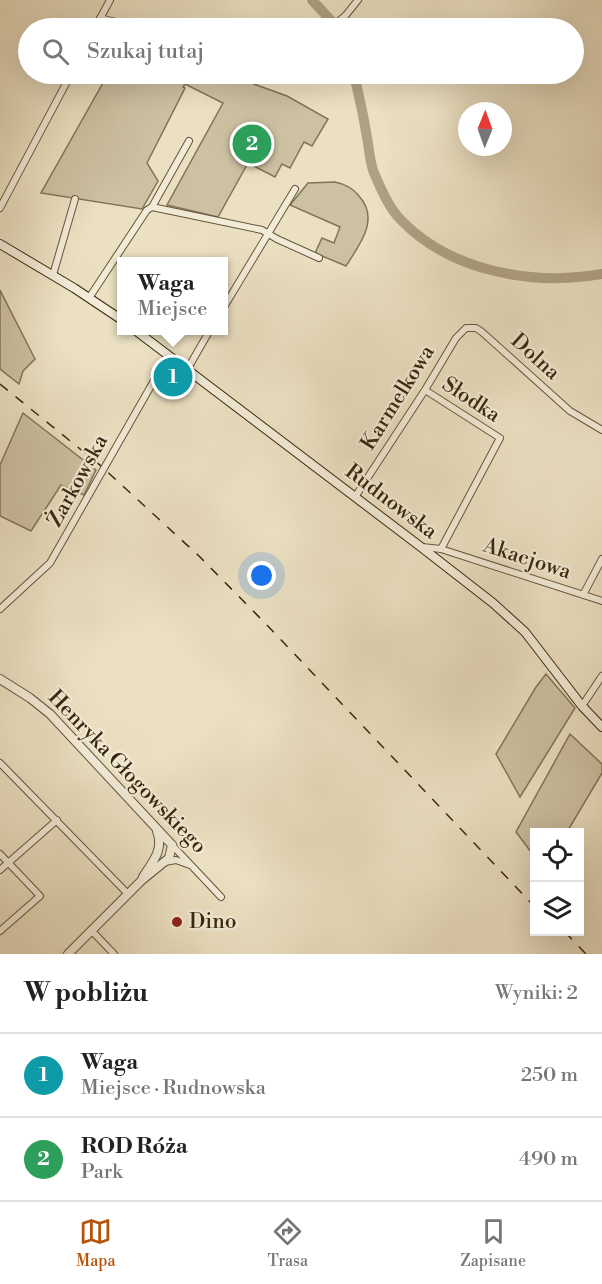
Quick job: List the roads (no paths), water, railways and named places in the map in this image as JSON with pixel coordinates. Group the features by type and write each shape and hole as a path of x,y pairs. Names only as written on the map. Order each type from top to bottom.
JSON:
{"main road":[{"path":"0,244 117,317"},
{"name":"Rudnowska","path":"141,335 421,547 520,627 582,706 602,727"}],"street":[{"path":"100,18 110,0"},
{"path":"343,18 358,0"},
{"path":"0,208 66,84"},
{"path":"89,298 147,210 153,207 189,141"},
{"path":"228,300 295,189"},
{"path":"52,275 75,199"},
{"path":"153,207 256,228 319,258"},
{"name":"Dolna","path":"450,347 462,331 471,327 476,328 570,411 602,430"},
{"path":"187,370 207,335"},
{"name":"Karmelkowa","path":"355,497 425,390 450,347"},
{"name":"Żarkowska","path":"0,609 50,563 168,356"},
{"name":"Słodka","path":"425,390 500,438 441,549"},
{"name":"Akacjowa","path":"421,547 441,549 602,601"},
{"path":"583,595 602,559"},
{"path":"582,706 602,676"},
{"name":"Henryka Głogowskiego","path":"0,680 30,698 50,714 221,897"},
{"path":"0,763 128,894"},
{"path":"0,870 57,820"},
{"path":"155,826 160,841 158,855"},
{"path":"142,880 158,855 172,845"},
{"path":"68,954 142,880 164,862 171,854 172,845"},
{"path":"0,854 40,896 0,931"},
{"path":"164,862 180,861 193,867"},
{"path":"91,930 114,954"}],"waterway":[{"path":"312,0 329,18"},
{"path":"356,84 374,173 393,210 421,238 444,252 495,271 549,278 602,274"}],"railway":[{"path":"0,384 101,466 199,556 530,902"},
{"path":"569,936 586,954"}],"place":[{"name":"ROD Róża","path":"252,144"},
{"name":"Waga","path":"173,377"},
{"name":"Dino","path":"177,922"}]}
